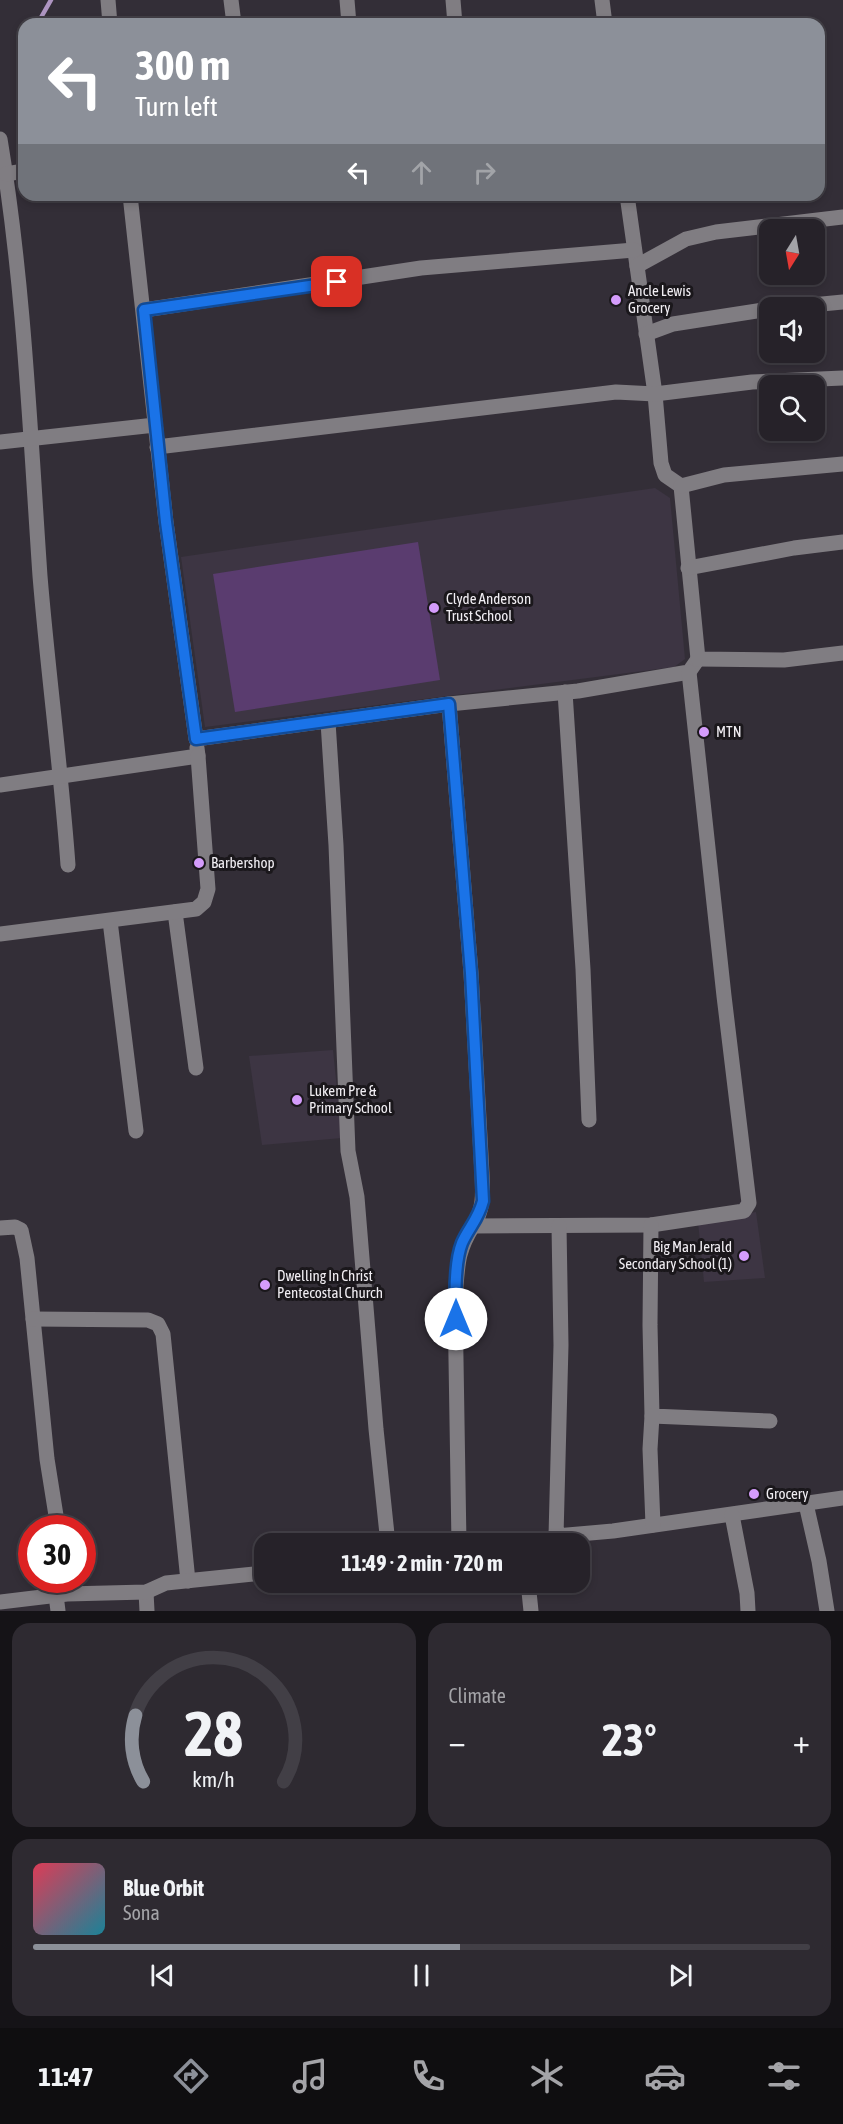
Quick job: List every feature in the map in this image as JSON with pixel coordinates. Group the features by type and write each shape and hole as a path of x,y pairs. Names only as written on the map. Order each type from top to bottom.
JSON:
{"street":[{"path":"108,0 110,18"},
{"path":"231,0 233,18"},
{"path":"347,0 348,18"},
{"path":"453,0 454,18"},
{"path":"602,0 604,18"},
{"path":"0,139 6,174 26,363 49,683 68,865"},
{"path":"6,174 18,172"},
{"path":"0,934 196,909 204,902 208,889 198,756 157,447 144,310 130,201"},
{"path":"628,201 655,394 661,463 665,475 681,486 724,475 843,464"},
{"path":"637,266 686,239 716,232 843,217"},
{"path":"144,310 421,268 634,250"},
{"path":"825,304 843,302"},
{"path":"646,334 673,324 759,311"},
{"path":"157,447 616,392 655,394 752,382 843,378"},
{"path":"0,442 155,425"},
{"path":"473,1226 651,1225 744,1211 749,1203 722,985 689,672 698,659 681,486"},
{"path":"688,568 794,548 843,542"},
{"path":"698,659 784,660 843,653"},
{"path":"196,739 449,704 565,692 689,672"},
{"path":"565,692 583,958 589,1120"},
{"path":"449,704 471,973 483,1201 479,1217 462,1244 458,1258 455,1298 459,1533"},
{"path":"328,722 336,845 348,1151 357,1197 387,1533"},
{"path":"0,785 198,756"},
{"path":"175,912 196,1068"},
{"path":"110,921 136,1131"},
{"path":"651,1225 652,1416 650,1449 653,1525"},
{"path":"556,1533 561,1345 559,1226"},
{"path":"0,1228 15,1227 21,1230 27,1258 47,1458 56,1515"},
{"path":"33,1319 148,1320 159,1324 163,1334 188,1581"},
{"path":"652,1416 770,1421"},
{"path":"582,1533 732,1515 843,1498"},
{"path":"806,1504 827,1611"},
{"path":"732,1515 747,1593 748,1611"},
{"path":"1,1605 62,1595 146,1592 166,1583 254,1574"},
{"path":"146,1592 147,1611"},
{"path":"529,1593 531,1611"}],"shaded area":[{"name":"Clyde Anderson Trust School","path":"655,488 670,498 685,659 674,667 205,727 181,557"},
{"path":"418,542 440,680 235,712 213,574"},
{"name":"Lukem Pre & Primary School","path":"333,1050 342,1138 262,1145 249,1056"},
{"path":"756,1212 765,1278 704,1282 698,1222"}],"waterway":[{"path":"41,18 51,0"}],"place":[{"name":"Ancle Lewis Grocery","path":"616,300"},
{"name":"Clyde Anderson Trust School","path":"434,608"},
{"name":"MTN","path":"704,732"},
{"name":"Barbershop","path":"199,863"},
{"name":"Lukem Pre & Primary School","path":"297,1100"},
{"name":"Big Man Jerald Secondary School (1)","path":"744,1256"},
{"name":"Dwelling In Christ Pentecostal Church","path":"265,1285"},
{"name":"Grocery","path":"754,1494"}],"route":[{"path":"337,282 144,310 157,447 196,739 449,704 471,973 483,1201 479,1217 462,1244 458,1258 456,1319"}]}
